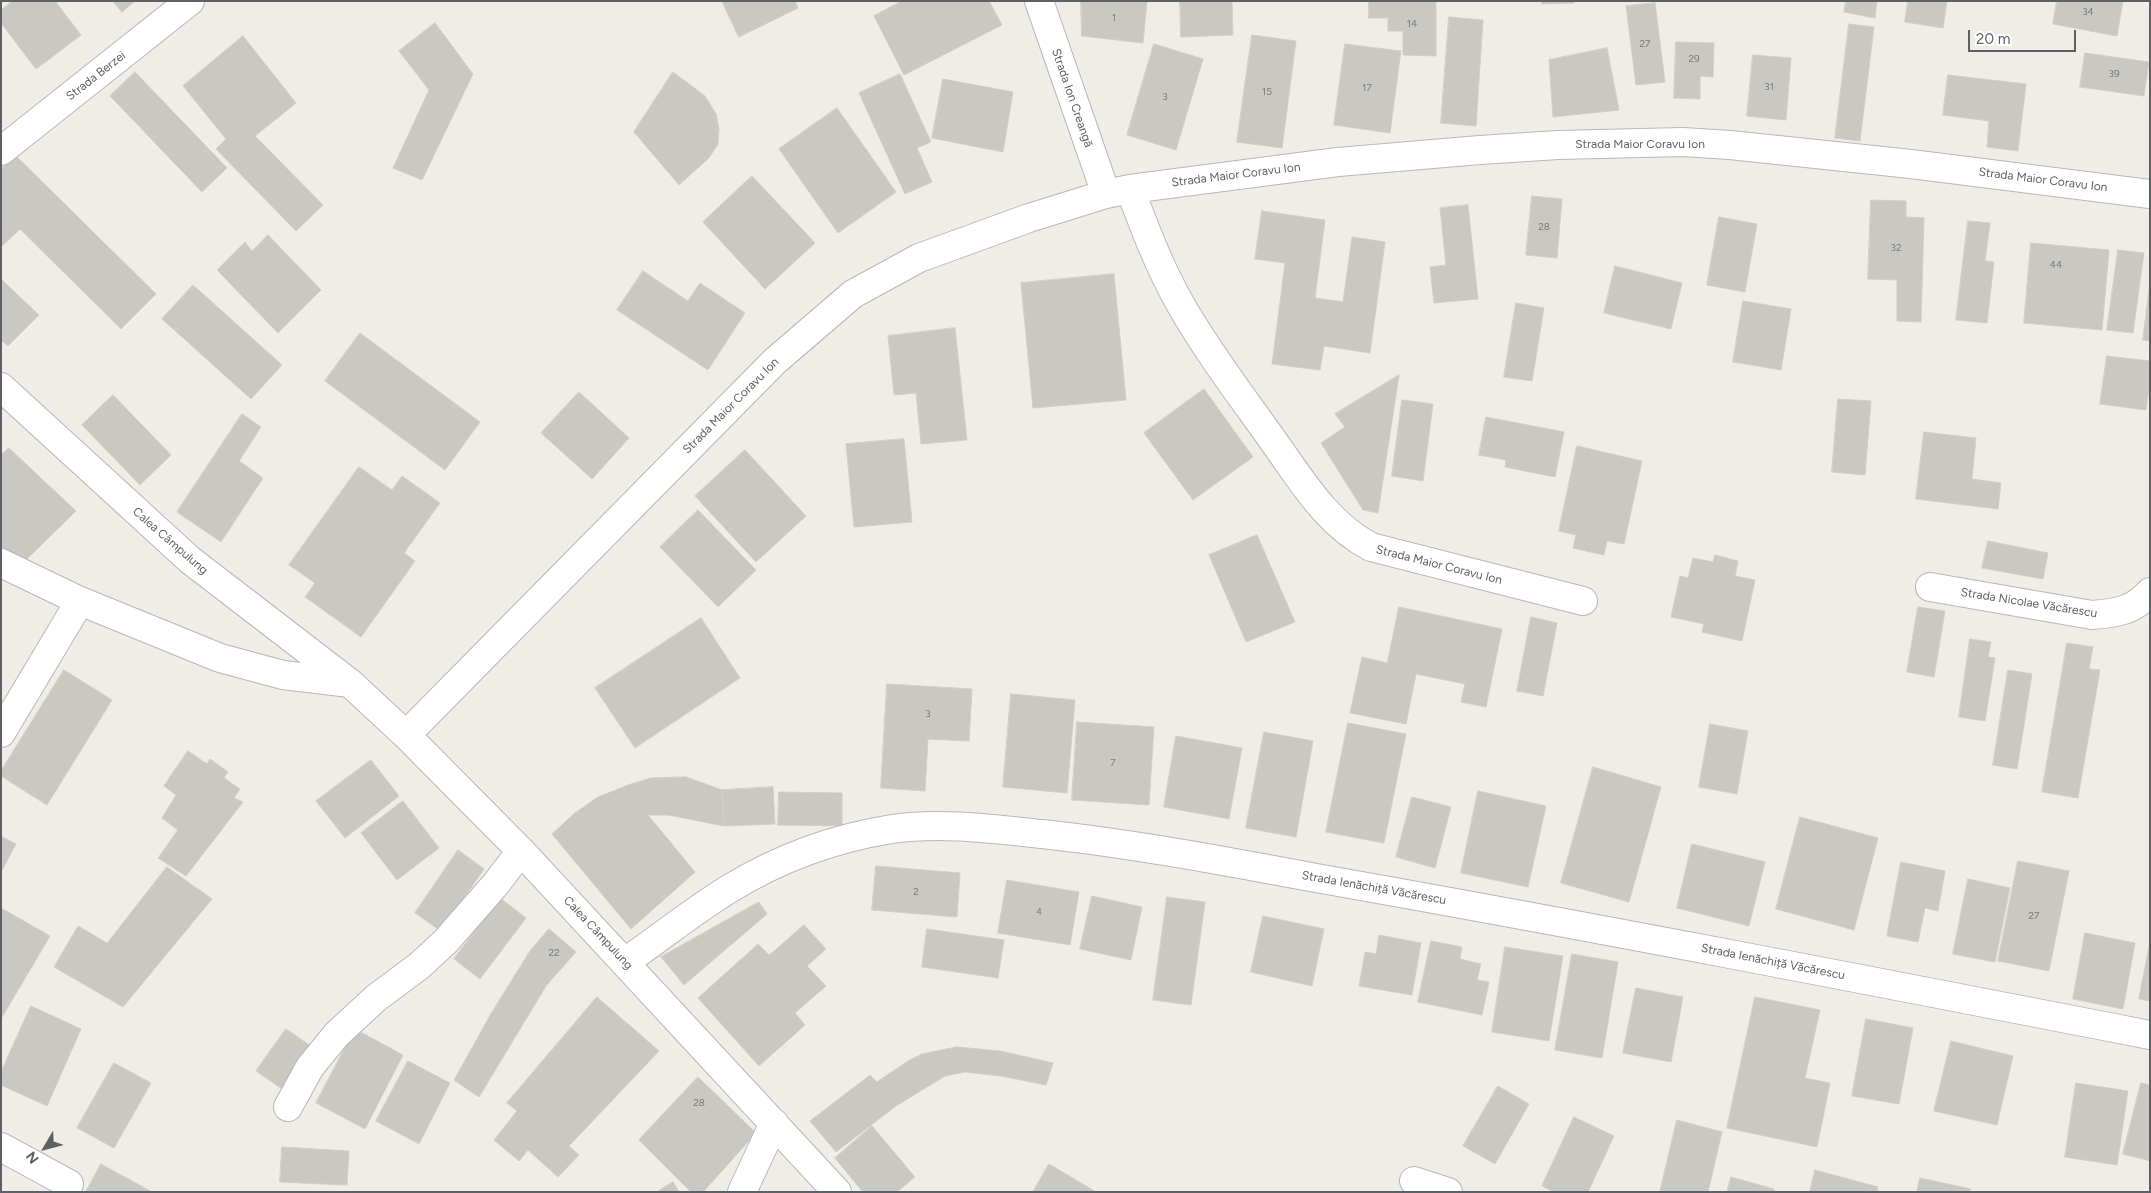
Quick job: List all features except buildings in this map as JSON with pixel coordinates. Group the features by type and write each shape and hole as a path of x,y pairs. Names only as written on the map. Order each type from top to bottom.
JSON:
{"street":[{"name":"Strada Berzei","path":"1,151 190,1"},
{"name":"Strada Ion Creangă","path":"1039,1 1118,191"},
{"name":"Strada Maior Coravu Ion","path":"406,735 775,360 853,294 920,258 1029,218 1118,191 1338,162 1558,145 1683,142 1730,145 1911,164 2150,194"},
{"name":"Strada Maior Coravu Ion","path":"1118,191 1153,251 1182,308 1225,373 1319,505 1339,526 1356,540 1370,547 1583,601"},
{"name":"Calea Câmpulung","path":"1,387 190,560 350,683 406,735 521,852 625,962 837,1192"},
{"path":"1,563 80,601 220,658 283,675 350,683"},
{"name":"Strada Nicolae Văcărescu","path":"1930,587 2092,615 2119,613 2141,602 2150,592"},
{"path":"1,733 80,601"},
{"name":"Strada Ienăchiță Văcărescu","path":"625,962 732,887 754,875 821,846 894,828 964,827 1028,832 1149,848 1466,905 2150,1035"},
{"path":"288,1107 310,1067 337,1034 376,998 419,966 444,942 490,892 521,852"},
{"path":"742,1192 774,1123"},
{"path":"1,1147 69,1184"},
{"path":"1414,1181 1448,1192"}]}
